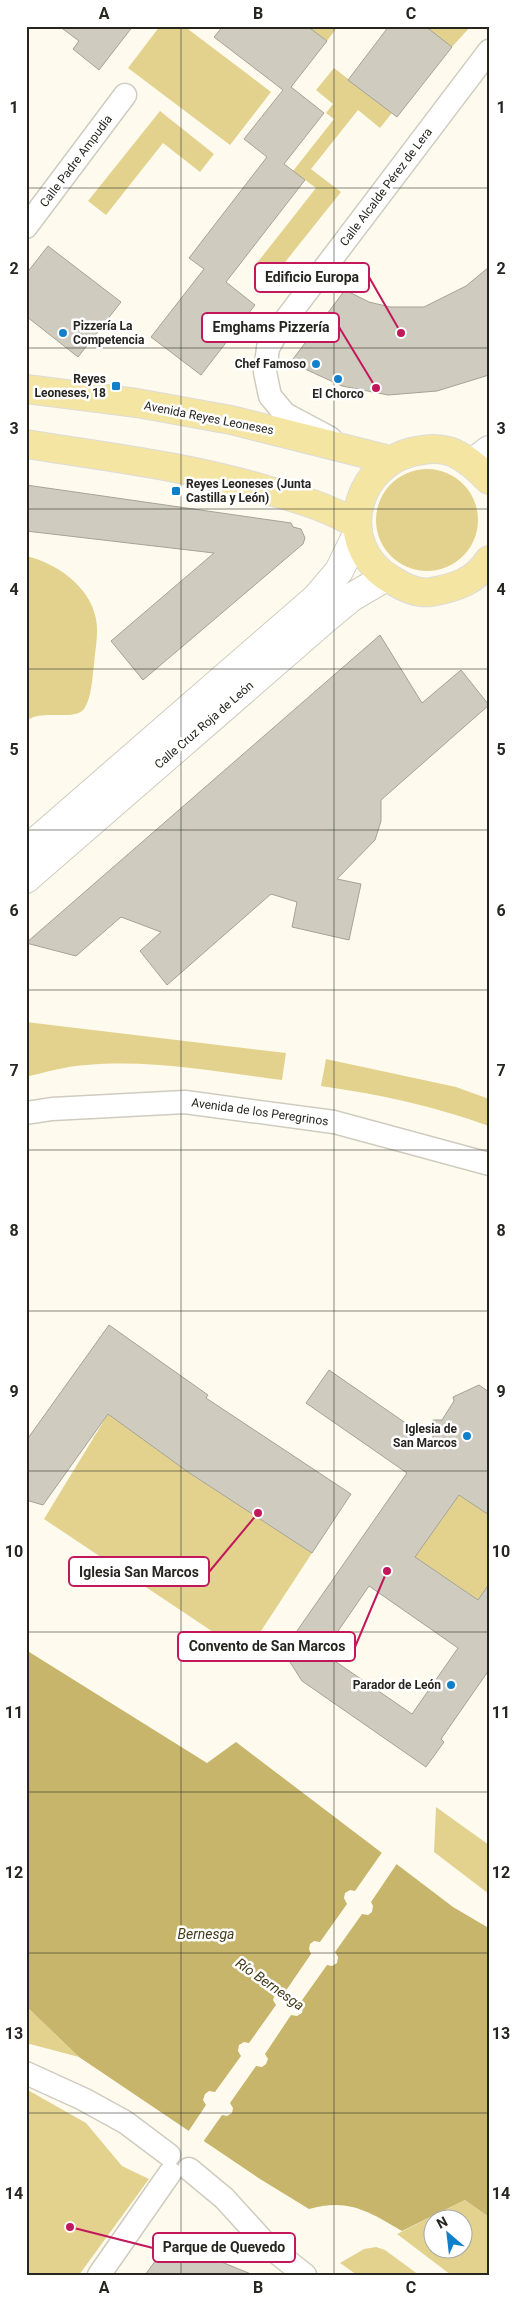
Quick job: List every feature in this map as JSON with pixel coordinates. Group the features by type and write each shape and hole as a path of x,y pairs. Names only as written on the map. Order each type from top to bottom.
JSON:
{"main road":[{"name":"Avenida Reyes Leoneses","path":"28,388 231,420 390,460"},
{"path":"26,444 219,476 298,499 341,515 357,528"},
{"path":"483,464 455,453 433,448 411,451 390,460 375,473 364,490 357,528 363,549 373,565 386,577 404,588 428,592 480,586 489,560"},
{"name":"Calle Cruz Roja de León","path":"26,850 316,598 339,571 357,528"},
{"name":"Calle Cruz Roja de León","path":"26,879 330,614 352,597 386,577"}],"street":[{"name":"Calle Alcalde Pérez de Lera","path":"353,451 285,414 270,396 265,372 268,348 280,327 489,51"},
{"name":"Calle Padre Ampudia","path":"26,227 125,95"},
{"name":"Avenida de los Peregrinos","path":"26,1114 52,1108 184,1102 334,1122 489,1164"},
{"path":"26,2073 84,2099 125,2122 176,2166 224,2198 267,2245 305,2275"},
{"path":"99,2275 176,2166"}],"shaded area":[{"path":"160,26 184,26 271,92 230,145 128,68"},
{"path":"307,26 338,26 327,41"},
{"path":"425,26 471,26 452,47"},
{"path":"334,68 392,113 380,128 358,110 311,169 341,192 274,276 257,263 316,188 293,171 334,119 326,113 333,104 316,90"},
{"path":"160,111 214,154 200,172 163,143 106,215 88,201"},
{"path":"427,469 447,472 456,477 470,491 475,500 478,520 475,540 470,549 456,563 447,568 427,571 407,568 398,563 384,549 379,540 376,520 379,500 384,491 398,477 407,472"},
{"path":"26,556 60,570 79,586 87,596 96,619 97,642 90,693 84,709 73,715 41,715 26,721"},
{"path":"26,1022 286,1053 282,1080 184,1067 135,1064 79,1066 26,1077"},
{"path":"326,1059 456,1087 489,1099 489,1126 446,1112 406,1102 321,1086"},
{"path":"108,1414 188,1472 312,1553 246,1654 44,1519"},
{"path":"459,1495 489,1515 489,1584 478,1600 415,1557"},
{"path":"436,1807 489,1845 489,1894 434,1852"},
{"path":"26,2006 79,2057 26,2043"},
{"path":"26,2089 86,2123 122,2166 149,2179 79,2275 26,2275"},
{"path":"465,2200 489,2217 489,2275 451,2275 429,2258 472,2258 472,2208 449,2208"},
{"path":"422,2222 422,2253 397,2234"},
{"path":"376,2247 385,2250 419,2275 357,2275 340,2263 364,2249"}],"water":[{"name":"Bernesga","path":"26,1650 207,1763 236,1742 453,1907 487,1927 489,2217 465,2200 449,2208 422,2208 422,2221 402,2231 369,2213 347,2206 323,2206 309,2209 260,2179 79,2057 26,2006"}],"pier":[{"path":"383,1851 398,1862 371,1902 373,1906 372,1912 368,1915 362,1914 335,1952 338,1957 337,1963 332,1966 327,1965 300,2003 303,2007 302,2013 297,2016 291,2015 265,2054 268,2059 266,2064 262,2067 256,2066 230,2103 233,2108 232,2113 227,2116 222,2115 203,2142 205,2145 185,2131 188,2132 206,2105 203,2100 205,2094 209,2091 215,2092 241,2056 238,2051 239,2045 244,2042 249,2043 276,2005 273,2000 275,1994 279,1991 285,1992 311,1954 310,1944 314,1941 320,1942 347,1904 344,1898 345,1893 350,1890 355,1891"}],"building":[{"path":"59,26 133,26 99,70 73,49 79,41"},
{"path":"223,26 307,26 327,41 291,87 324,113 284,164 305,180 226,282 255,305 201,375 151,337 204,269 189,258 267,157 244,139 283,90 214,37"},
{"path":"389,26 425,26 452,47 397,117 348,80"},
{"path":"48,246 121,302 78,357 26,316 26,274"},
{"path":"489,267 489,375 437,391 388,395 342,386 305,369 293,359 345,290 369,302 390,307 424,307 466,286"},
{"path":"26,485 291,523 293,527 301,529 305,538 303,544 143,680 111,641 214,553 26,531"},
{"path":"380,635 422,703 461,670 489,705 381,800 381,821 375,840 337,879 361,884 349,940 292,927 297,902 271,894 167,985 140,951 161,932 121,917 76,956 26,943"},
{"path":"109,1325 208,1395 206,1398 351,1494 312,1553 188,1472 108,1414 43,1505 26,1500 26,1441"},
{"path":"329,1370 433,1442 433,1420 442,1420 454,1401 453,1397 479,1385 489,1392 489,1515 459,1495 415,1557 478,1600 489,1584 489,1670 441,1739 444,1742 426,1767 302,1681 283,1651 407,1473 306,1403","holes":["369,1586 458,1648 412,1714 323,1653"]},
{"path":"170,2241 251,2274 251,2275 145,2275"}],"place":[{"name":"Pizzería La Competencia","path":"63,333"},
{"name":"Edificio Europa","path":"401,333"},
{"name":"Chef Famoso","path":"316,364"},
{"name":"El Chorco","path":"338,379"},
{"name":"Reyes Leoneses, 18","path":"116,386"},
{"name":"Emghams Pizzería","path":"376,388"},
{"name":"Reyes Leoneses (Junta Castilla y León)","path":"176,491"},
{"name":"Iglesia de San Marcos","path":"467,1436"},
{"name":"Iglesia San Marcos","path":"258,1513"},
{"name":"Convento de San Marcos","path":"387,1571"},
{"name":"Parador de León","path":"451,1685"},
{"name":"Parque de Quevedo","path":"70,2227"}],"water label":[{"name":"Río Bernesga","path":"270,1984"}]}
